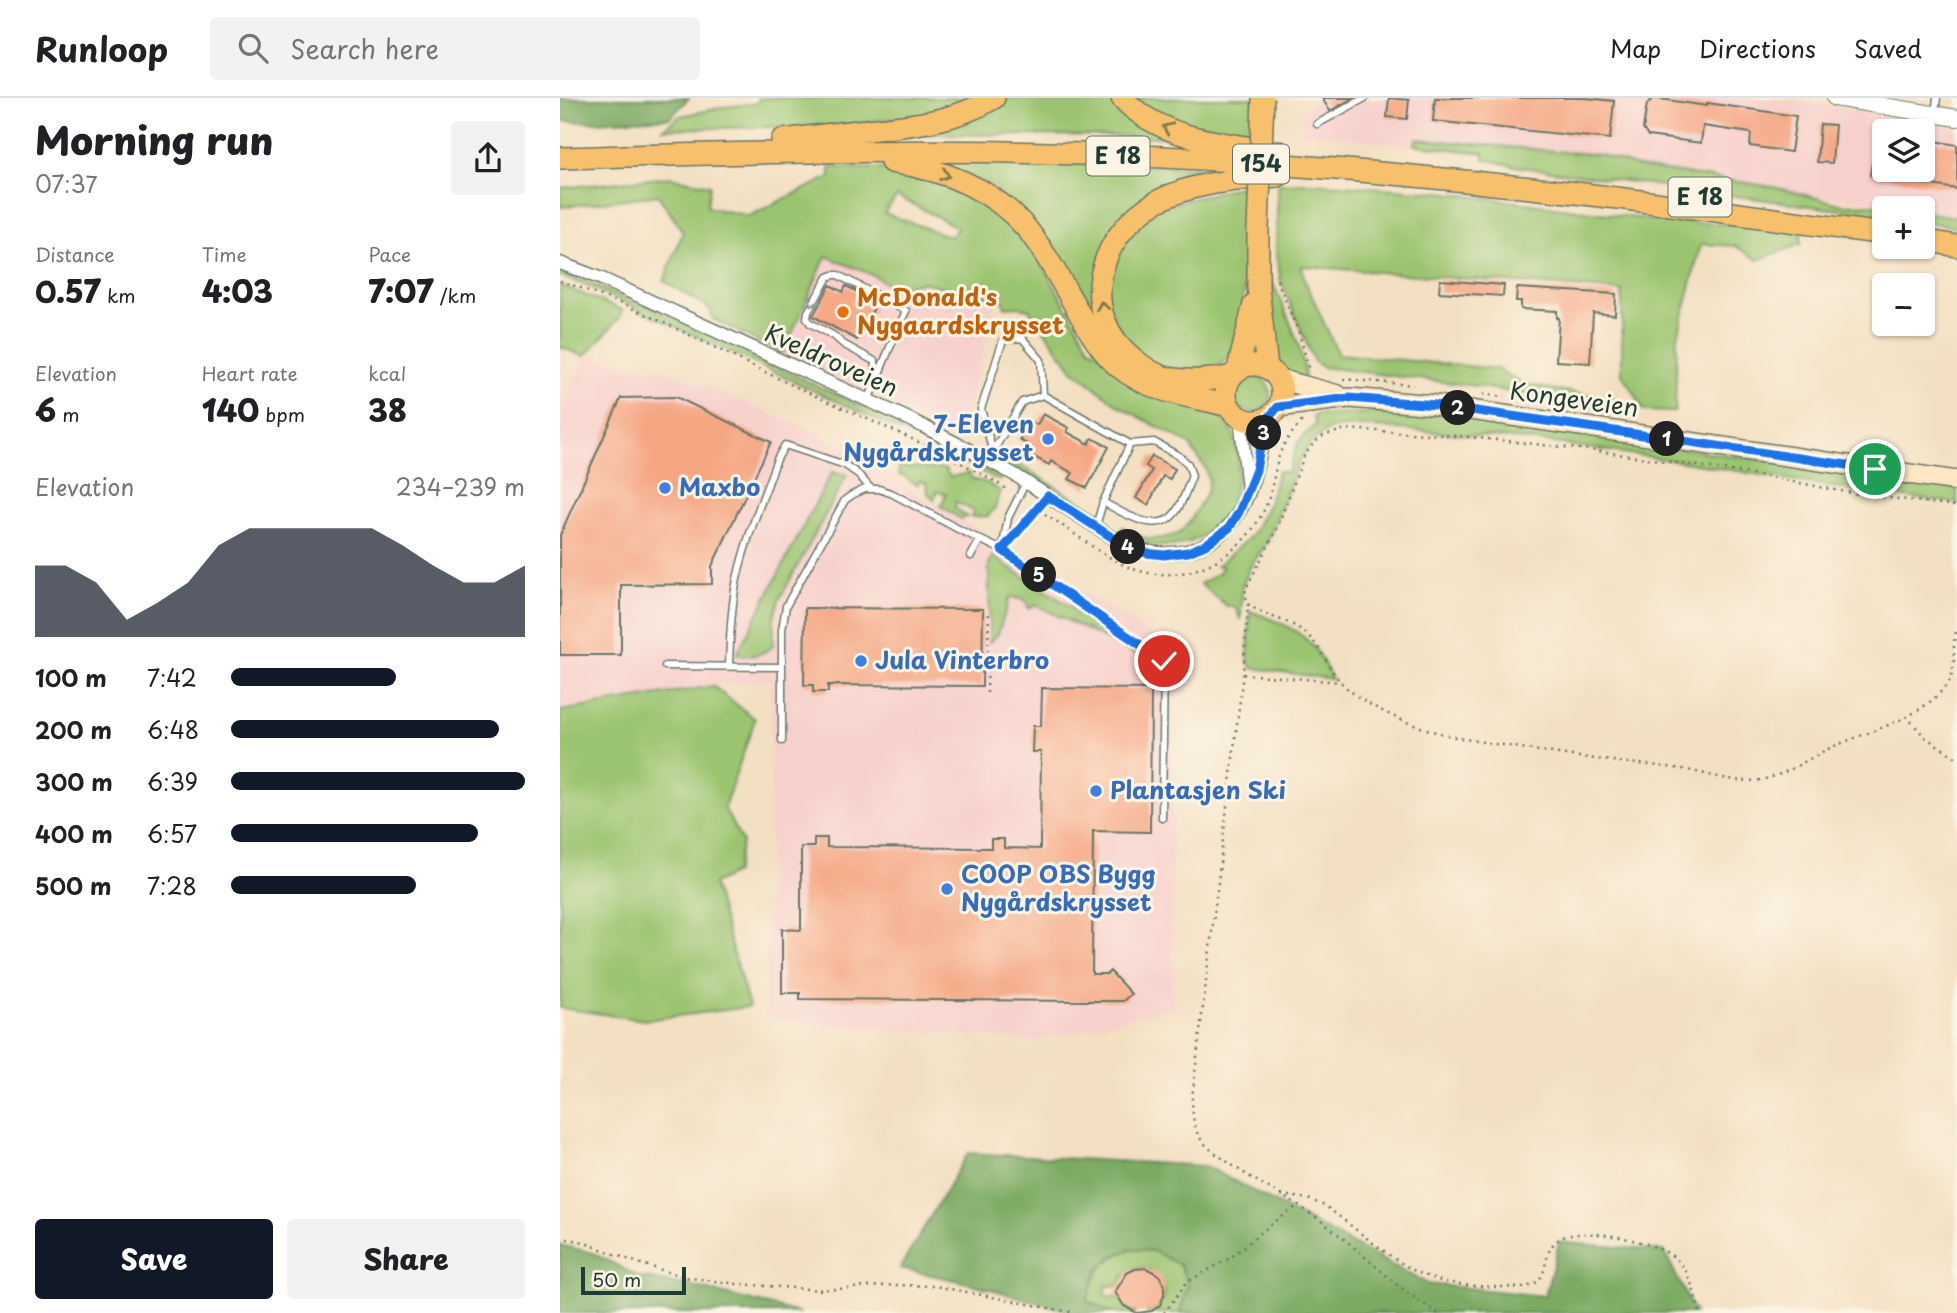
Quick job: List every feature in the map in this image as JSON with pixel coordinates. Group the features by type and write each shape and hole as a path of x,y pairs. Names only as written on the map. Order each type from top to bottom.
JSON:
{"main road":[{"name":"E 18","path":"765,142 943,119 978,107 994,98"},
{"name":"E 18","path":"1122,98 1130,107 1156,123 1188,136 1306,156"},
{"name":"154","path":"1263,98 1258,229 1267,283 1273,373 1282,393 1274,412"},
{"name":"E 18","path":"560,148 765,142 1048,144 1306,156 1568,181 1872,221"},
{"name":"E 18","path":"560,158 806,152 947,152 1246,162 1569,192 1872,232"},
{"name":"E 18","path":"806,152 911,165 978,188 1005,207 1026,228 1048,258 1099,344 1117,366 1159,390 1234,411"},
{"name":"E 18","path":"1234,373 1207,380 1187,380 1161,375 1146,368 1124,351 1111,335 1102,313 1099,283 1104,262 1114,242 1133,219 1158,201 1189,189 1229,181 1283,176 1429,178"},
{"path":"1935,232 1957,236"},
{"path":"1935,242 1957,246"},
{"name":"154","path":"1234,411 1226,391 1267,283"},
{"path":"1234,373 1252,364 1273,373"},
{"name":"Kongeveien","path":"1273,373 1349,398 1436,405 1957,481"},
{"name":"Kongeveien","path":"1274,412 1349,398"},
{"path":"1234,411 1255,421 1274,412"}],"street":[{"path":"1835,98 1936,106 1957,118"},
{"name":"Kveldroveien","path":"560,263 602,279 991,456 1026,482 1127,547 1146,553 1164,555 1188,552 1205,545 1229,528 1248,492 1274,412"},
{"path":"1234,411 1248,492"}],"lane":[{"path":"1317,124 1365,98"},
{"path":"868,401 880,375 887,351 906,311 838,275 828,277 807,318 810,323 874,361 880,375"},
{"path":"991,456 981,409 1003,340 1022,338 1041,360 1043,394"},
{"path":"1043,394 1130,444 1154,442 1188,464 1192,477 1184,496 1174,515 1158,523 1140,522 1103,502"},
{"path":"991,456 1022,402 1043,394"},
{"path":"1096,527 1103,502 1130,444"},
{"path":"729,666 731,615 737,580 777,459 785,445 845,465 872,489"},
{"path":"1002,550 1008,518 1026,482"},
{"path":"782,741 783,618 792,593 845,500 858,491 872,489 893,494 1002,550 1164,661 1162,818"},
{"path":"1002,550 1048,496"},
{"path":"971,556 980,540"},
{"path":"665,666 782,667"}],"path":[{"path":"1267,283 1299,333 1310,376"},
{"path":"1438,1313 1408,1294 1326,1225 1234,1167 1204,1144 1196,1132 1193,1117 1192,1098 1243,674 1248,604 1246,587 1276,531 1304,456 1323,436 1346,429 1459,436 1591,450 1758,475 1857,494 1957,506"},
{"path":"1248,604 1306,633 1341,682 1358,697 1395,718 1440,734 1566,756 1677,768 1742,780 1770,777 1788,770 1925,706 1951,679 1956,666 1957,629"},
{"path":"987,693 989,610"},
{"path":"1243,674 1341,682"},
{"path":"1906,716 1925,737 1957,758"},
{"path":"1278,1195 1308,1199 1325,1206 1410,1269 1452,1283 1521,1288 1532,1285 1543,1274 1551,1246 1567,1235 1600,1234 1644,1243 1667,1252 1681,1265 1700,1313"},
{"path":"1164,1313 1187,1282 1230,1258 1298,1206"},
{"path":"560,1238 580,1241 674,1274 724,1282 822,1290 895,1285 935,1286 1075,1313"}],"shaded area":[{"path":"1319,98 1776,98 1903,119 1872,119 1872,182 1935,182 1935,124 1957,128 1957,215 1935,212 1935,196 1872,196 1872,202 1301,132 1302,113"},
{"path":"825,255 999,293 960,437 783,354"},
{"path":"585,356 673,372 815,432 1172,645 1173,1008 1037,1041 812,1024 765,1017 771,680 713,686 560,711 560,417"}],"green space":[{"path":"560,98 689,98 670,118 594,122 560,121"},
{"path":"758,98 977,98 942,113 830,126 663,129 680,116 758,103"},
{"path":"1006,98 1111,98 1128,117 1175,138 901,134 997,104"},
{"path":"1132,98 1254,98 1252,136 1213,135 1181,127"},
{"path":"1416,139 1602,155 1638,167 1774,187 1844,205 1872,204 1872,214 1514,166 1484,159 1484,153 1415,145"},
{"path":"934,159 1249,169 1126,216 1097,320 1090,322 1048,249"},
{"path":"830,167 884,169 947,184 990,207 1034,250 1090,348 1223,419 1234,438 1238,469 1230,502 1212,529 1183,544 1165,546 1135,540 1119,532 1123,527 1149,539 1180,533 1207,492 1209,482 1206,469 1188,443 1119,406 1073,370 1029,309 1004,307 1004,301 922,282 894,289 875,276 826,256 783,354 713,319 710,309 664,281 683,232 658,195 560,207 560,188 670,177 710,185 707,207 749,216 830,177","holes":["897,196 958,227 951,237 884,213"]},
{"path":"1251,183 1242,329 1231,354 1219,366 1199,371 1161,368 1132,352 1109,310 1106,287 1115,250 1157,208"},
{"path":"1310,183 1439,192 1661,221 1801,231 1801,244 1758,260 1735,246 1701,244 1677,340 1675,412 1644,411 1622,375 1622,291 1302,266 1304,279 1338,354 1498,369 1523,384 1616,400 1623,411 1476,386 1322,367 1314,361 1281,282 1276,251 1278,184"},
{"path":"1935,214 1957,217 1957,227 1935,224"},
{"path":"560,272 657,311 877,414 1001,476 1000,481 918,439 597,290 560,276"},
{"path":"1270,277 1296,339 1305,378 1289,372 1274,354 1268,328"},
{"path":"560,285 622,310 621,316 585,356 560,347"},
{"path":"1252,376 1264,382 1270,394 1264,406 1252,412 1240,406 1234,394 1240,382"},
{"path":"1374,407 1440,414 1957,488 1957,503 1875,494 1548,442 1360,426 1342,427 1330,429 1312,441 1300,459 1267,543 1250,567 1242,587 1241,620 1235,607 1227,606 1200,584 1219,573 1223,567 1217,566 1252,535 1269,503 1278,471 1288,473 1298,442 1316,424 1313,417 1317,414 1369,413"},
{"path":"1010,459 1086,505 1083,509 1009,464"},
{"path":"899,467 945,469 950,477 969,473 972,479 987,483 1000,491 995,508 988,516 971,517 974,511 956,502 955,508 967,517 961,519 941,506 946,494 937,491 934,500 928,493 926,483 920,481 917,485 902,475 899,476"},
{"path":"832,472 847,475 779,600 774,618 773,646 756,655 736,655"},
{"path":"992,556 1152,659 1150,661 1036,605 1029,609 1025,600 1010,597 998,634 989,642 989,564"},
{"path":"1250,611 1303,636 1316,650 1332,679 1252,668 1248,660"},
{"path":"713,686 755,719 724,808 742,842 735,873 713,884 749,1007 645,1020 560,1008 560,711"},
{"path":"968,1153 1206,1166 1428,1284 1545,1296 1559,1242 1664,1251 1695,1313 1180,1313 1188,1284 1180,1265 1153,1251 1131,1249 1111,1257 1097,1271 1087,1301 1113,1313 1066,1313 1065,1310 972,1284 900,1268"},
{"path":"560,1245 593,1253 639,1277 692,1286 800,1313 560,1313"},
{"path":"1131,1249 1153,1251 1179,1264 1188,1284 1180,1313 1146,1313 1160,1305 1165,1295 1163,1284 1147,1269 1136,1268 1126,1273 1119,1286 1106,1286 1106,1296 1119,1297 1124,1306 1137,1313 1113,1313 1086,1301 1101,1268 1112,1258"}],"building":[{"path":"1322,98 1353,98 1330,111"},
{"path":"1389,98 1409,100 1407,119 1387,117"},
{"path":"1435,98 1586,98 1614,101 1610,139 1433,121"},
{"path":"1654,98 1796,116 1791,152 1750,146 1751,133 1703,126 1701,143 1648,136 1643,129 1647,104"},
{"path":"1820,124 1835,125 1832,163 1817,162"},
{"path":"1935,141 1957,145 1957,189 1914,182 1935,182"},
{"path":"1440,280 1504,285 1503,296 1439,292"},
{"name":"McDonald's Nygaardskrysset","path":"830,285 843,292 846,286 866,296 862,302 874,308 857,340 813,316"},
{"path":"1517,288 1616,294 1615,315 1593,313 1590,363 1556,361 1559,318 1557,311 1521,309 1521,301 1516,301"},
{"name":"Maxbo","path":"676,397 771,442 712,566 712,584 621,585 621,655 560,655 560,535 621,398"},
{"path":"1043,414 1069,428 1067,432 1089,444 1092,438 1109,447 1087,488 1069,479 1073,473 1051,461 1049,465 1023,451 1027,444 1019,440 1030,421 1037,425"},
{"path":"1152,456 1175,469 1170,479 1163,476 1148,505 1136,498 1152,470 1146,466"},
{"path":"805,608 983,609 982,686 828,685 828,692 813,692 813,685 804,685"},
{"name":"COOP OBS Bygg Nygårdskrysset","path":"1042,688 1151,689 1150,832 1093,831 1092,974 1107,974 1110,971 1131,994 1123,1001 1092,1001 800,999 800,993 782,993 782,929 801,930 801,847 814,847 814,838 827,838 827,847 991,848 991,839 1004,839 1004,848 1040,849 1041,752 1032,752 1033,726 1041,726"},
{"path":"1146,1268 1159,1275 1164,1285 1164,1295 1160,1305 1152,1311 1137,1313 1124,1306 1115,1292 1127,1273"}],"place":[{"name":"McDonald's Nygaardskrysset","path":"843,312"},
{"name":"7-Eleven Nygårdskrysset","path":"1048,439"},
{"name":"Maxbo","path":"665,488"},
{"name":"Jula Vinterbro","path":"861,661"},
{"name":"Plantasjen Ski","path":"1096,791"},
{"name":"COOP OBS Bygg Nygårdskrysset","path":"947,889"}],"route":[{"path":"1164,661 1002,550 1048,496 1111,538 1146,553 1164,555 1188,552 1205,545 1229,528 1239,512 1256,470 1270,416 1278,407 1349,398 1380,399 1875,469"}]}
